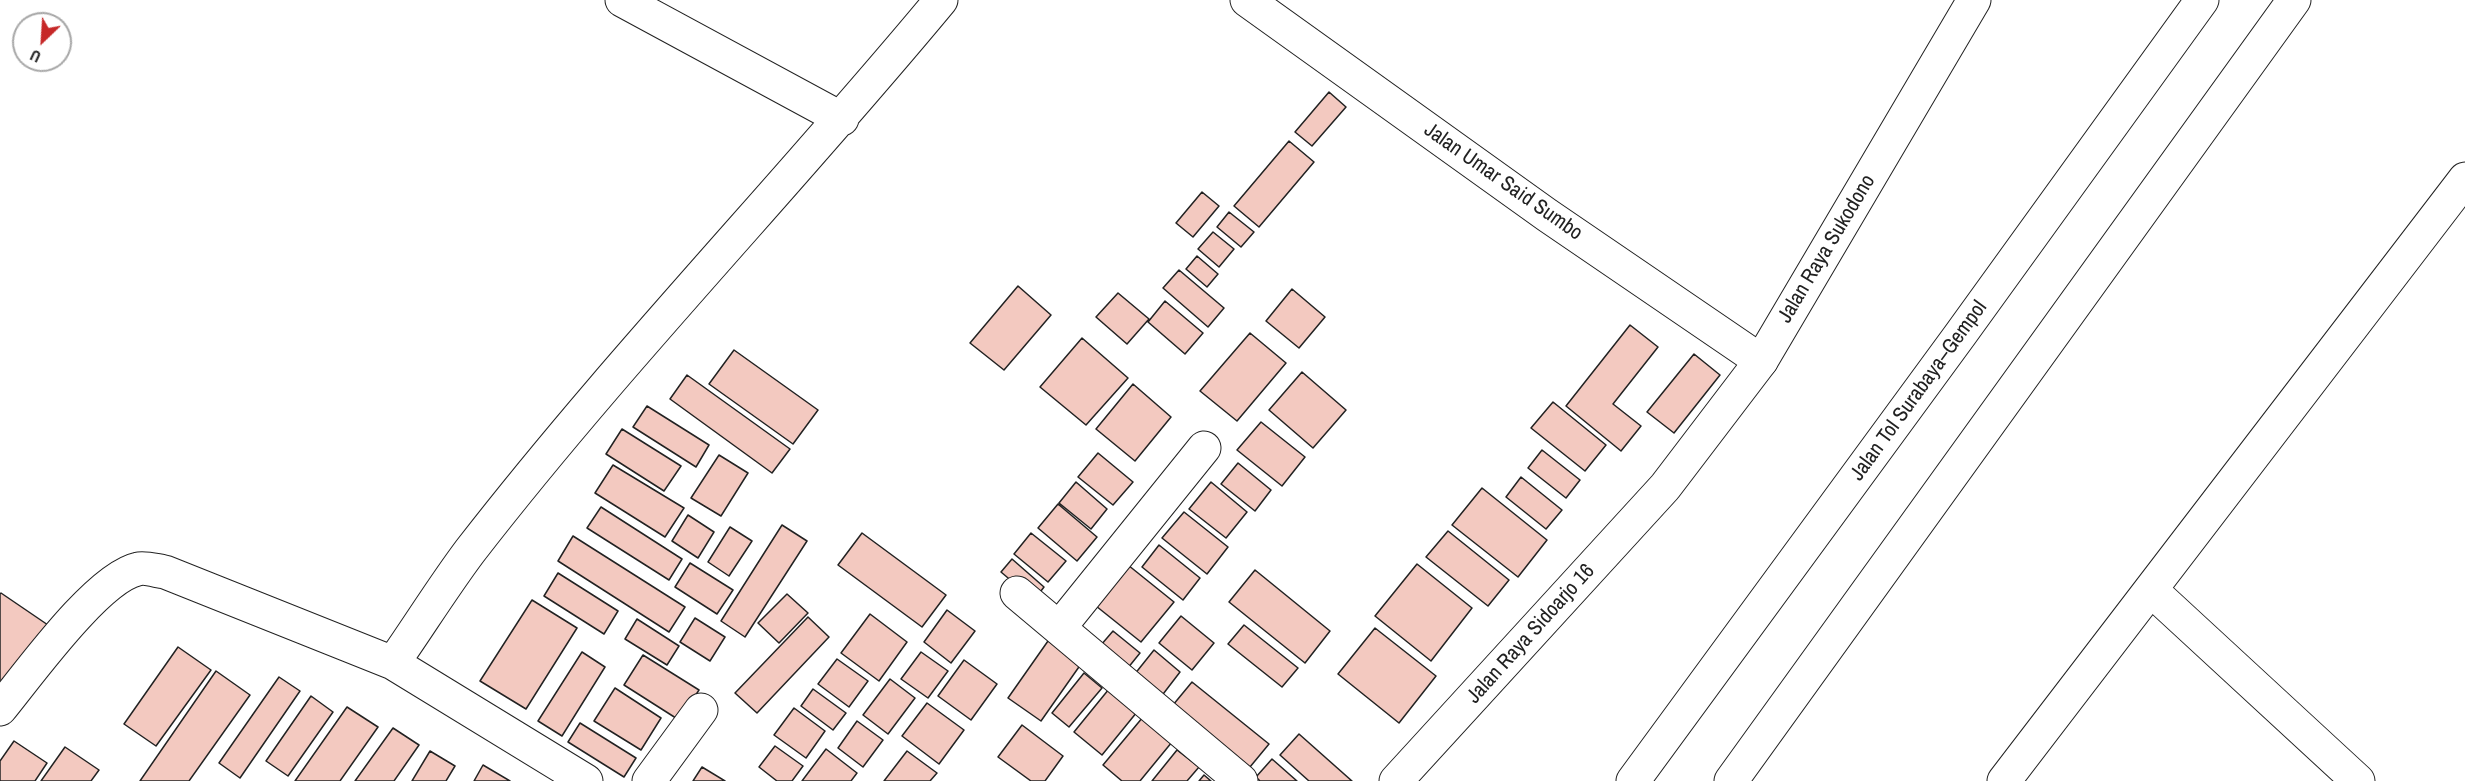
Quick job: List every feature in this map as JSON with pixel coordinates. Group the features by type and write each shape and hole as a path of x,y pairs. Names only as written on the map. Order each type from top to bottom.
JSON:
{"main road":[{"path":"622,0 842,119"},
{"path":"393,663 469,552 591,404 842,119 941,0"},
{"name":"Jalan Umar Said Sumbo","path":"1247,0 1593,247 1761,361"},
{"name":"Jalan Raya Sukodono","path":"1665,487 1761,361 1974,0"},
{"name":"Jalan Tol Surabaya–Gempol","path":"1633,781 2202,0"},
{"path":"1731,781 2294,0"},
{"path":"2004,781 2465,178"},
{"path":"1059,628 1204,448"},
{"name":"Jalan Raya Sidoarjo 16","path":"1396,781 1665,487"},
{"path":"0,709 69,624 114,579 139,568 165,572 393,663 586,781"},
{"path":"2151,590 2358,781"},
{"path":"1017,593 1241,781"},
{"path":"649,781 701,710"}],"building":[{"path":"1329,92 1346,107 1312,146 1295,132"},
{"path":"1289,141 1314,162 1259,227 1234,206"},
{"path":"1202,192 1219,206 1193,237 1176,223"},
{"path":"1229,212 1254,232 1241,247 1217,227"},
{"path":"1213,232 1234,249 1219,267 1198,249"},
{"path":"1197,256 1218,274 1207,287 1186,269"},
{"path":"1179,270 1224,308 1208,327 1163,288"},
{"path":"1018,286 1051,315 1004,370 970,343"},
{"path":"1292,289 1325,317 1299,348 1266,321"},
{"path":"1118,293 1149,319 1127,344 1096,317"},
{"path":"1165,301 1203,333 1185,354 1148,322"},
{"path":"1630,325 1658,347 1613,404 1641,426 1621,451 1566,406"},
{"path":"1250,333 1286,363 1237,421 1200,391"},
{"path":"1082,338 1128,378 1086,425 1040,387"},
{"path":"734,350 818,410 793,444 709,384"},
{"path":"1694,354 1720,375 1674,433 1647,412"},
{"path":"1302,372 1346,410 1313,448 1269,410"},
{"path":"687,375 790,449 772,473 670,399"},
{"path":"1133,384 1171,417 1135,461 1096,429"},
{"path":"1553,402 1606,445 1585,471 1531,428"},
{"path":"647,406 709,445 696,467 633,427"},
{"path":"1261,422 1305,457 1282,486 1237,450"},
{"path":"622,429 681,466 664,491 606,454"},
{"path":"1542,450 1580,480 1566,498 1528,468"},
{"path":"1098,453 1133,482 1113,505 1078,477"},
{"path":"719,455 748,473 721,516 691,498"},
{"path":"1238,463 1271,490 1255,511 1221,484"},
{"path":"613,465 684,508 665,537 595,493"},
{"path":"1521,477 1562,510 1546,529 1506,497"},
{"path":"1076,482 1107,509 1091,529 1059,503"},
{"path":"1211,482 1247,512 1226,538 1189,509"},
{"path":"1482,488 1547,540 1518,577 1452,525"},
{"path":"1058,504 1097,537 1077,561 1038,528"},
{"path":"601,507 682,559 669,580 587,528"},
{"path":"1184,512 1228,547 1207,574 1162,538"},
{"path":"688,515 714,532 698,558 672,541"},
{"path":"782,525 807,541 745,637 721,621"},
{"path":"730,527 752,541 729,576 708,562"},
{"path":"1448,531 1509,580 1488,606 1426,557"},
{"path":"862,533 946,595 922,627 838,565"},
{"path":"1031,533 1066,561 1048,582 1014,554"},
{"path":"573,536 685,607 669,632 558,561"},
{"path":"1159,545 1200,578 1183,600 1142,567"},
{"path":"1012,559 1044,587 1034,600 1001,572"},
{"path":"1123,561 1174,602 1141,642 1091,602"},
{"path":"690,563 733,590 717,614 675,587"},
{"path":"1417,564 1472,608 1431,661 1375,616"},
{"path":"1255,570 1330,631 1305,663 1229,602"},
{"path":"558,573 618,611 604,634 544,596"},
{"path":"0,594 48,625 0,695"},
{"path":"787,594 808,613 779,643 758,623"},
{"path":"532,600 577,628 526,709 480,681"},
{"path":"947,610 975,631 951,663 924,642"},
{"path":"870,614 907,642 879,681 841,653"},
{"path":"1181,616 1214,643 1192,670 1159,643"},
{"path":"808,617 829,637 757,713 735,693"},
{"path":"695,618 725,637 710,661 680,642"},
{"path":"637,619 679,646 667,665 625,639"},
{"path":"1244,625 1298,668 1282,687 1228,644"},
{"path":"1375,628 1436,676 1399,723 1338,674"},
{"path":"1113,631 1140,653 1123,674 1095,652"},
{"path":"1048,641 1081,664 1041,721 1008,698"},
{"path":"178,647 211,670 156,746 124,724"},
{"path":"1154,650 1180,672 1157,702 1130,680"},
{"path":"582,652 605,667 562,736 538,721"},
{"path":"921,652 948,671 928,698 901,679"},
{"path":"643,655 699,690 679,720 624,685"},
{"path":"837,659 868,681 849,707 818,684"},
{"path":"964,660 997,684 971,720 938,696"},
{"path":"216,671 250,695 189,781 140,781"},
{"path":"1084,673 1102,688 1069,727 1052,713"},
{"path":"279,677 300,691 240,778 219,763"},
{"path":"890,679 915,698 888,734 863,715"},
{"path":"1192,682 1269,744 1245,773 1168,711"},
{"path":"615,688 661,718 641,750 594,721"},
{"path":"813,689 846,713 833,730 801,706"},
{"path":"1109,689 1137,712 1102,755 1074,732"},
{"path":"311,696 333,712 288,776 266,761"},
{"path":"927,703 964,730 939,764 902,736"},
{"path":"347,707 378,727 340,781 295,781"},
{"path":"794,708 825,731 806,758 774,735"},
{"path":"1143,717 1172,742 1140,781 1122,781 1103,765"},
{"path":"857,721 883,740 863,767 838,748"},
{"path":"580,723 636,758 624,777 568,742"},
{"path":"1022,725 1063,756 1045,781 1031,781 998,757"},
{"path":"393,728 419,745 394,781 355,781"},
{"path":"1299,734 1352,781 1309,781 1280,755"},
{"path":"14,741 47,763 35,781 0,781 0,761"},
{"path":"775,746 803,766 792,781 777,781 759,767"},
{"path":"65,747 99,770 91,781 41,781"},
{"path":"826,749 857,773 851,781 802,781"},
{"path":"1177,750 1199,767 1187,781 1152,781"},
{"path":"430,751 455,766 446,781 412,781"},
{"path":"907,751 937,773 930,781 884,781"},
{"path":"1272,759 1297,781 1260,781 1256,777"},
{"path":"483,765 510,781 474,781"},
{"path":"702,767 725,781 693,781"},
{"path":"1204,775 1211,781 1199,781"}]}
